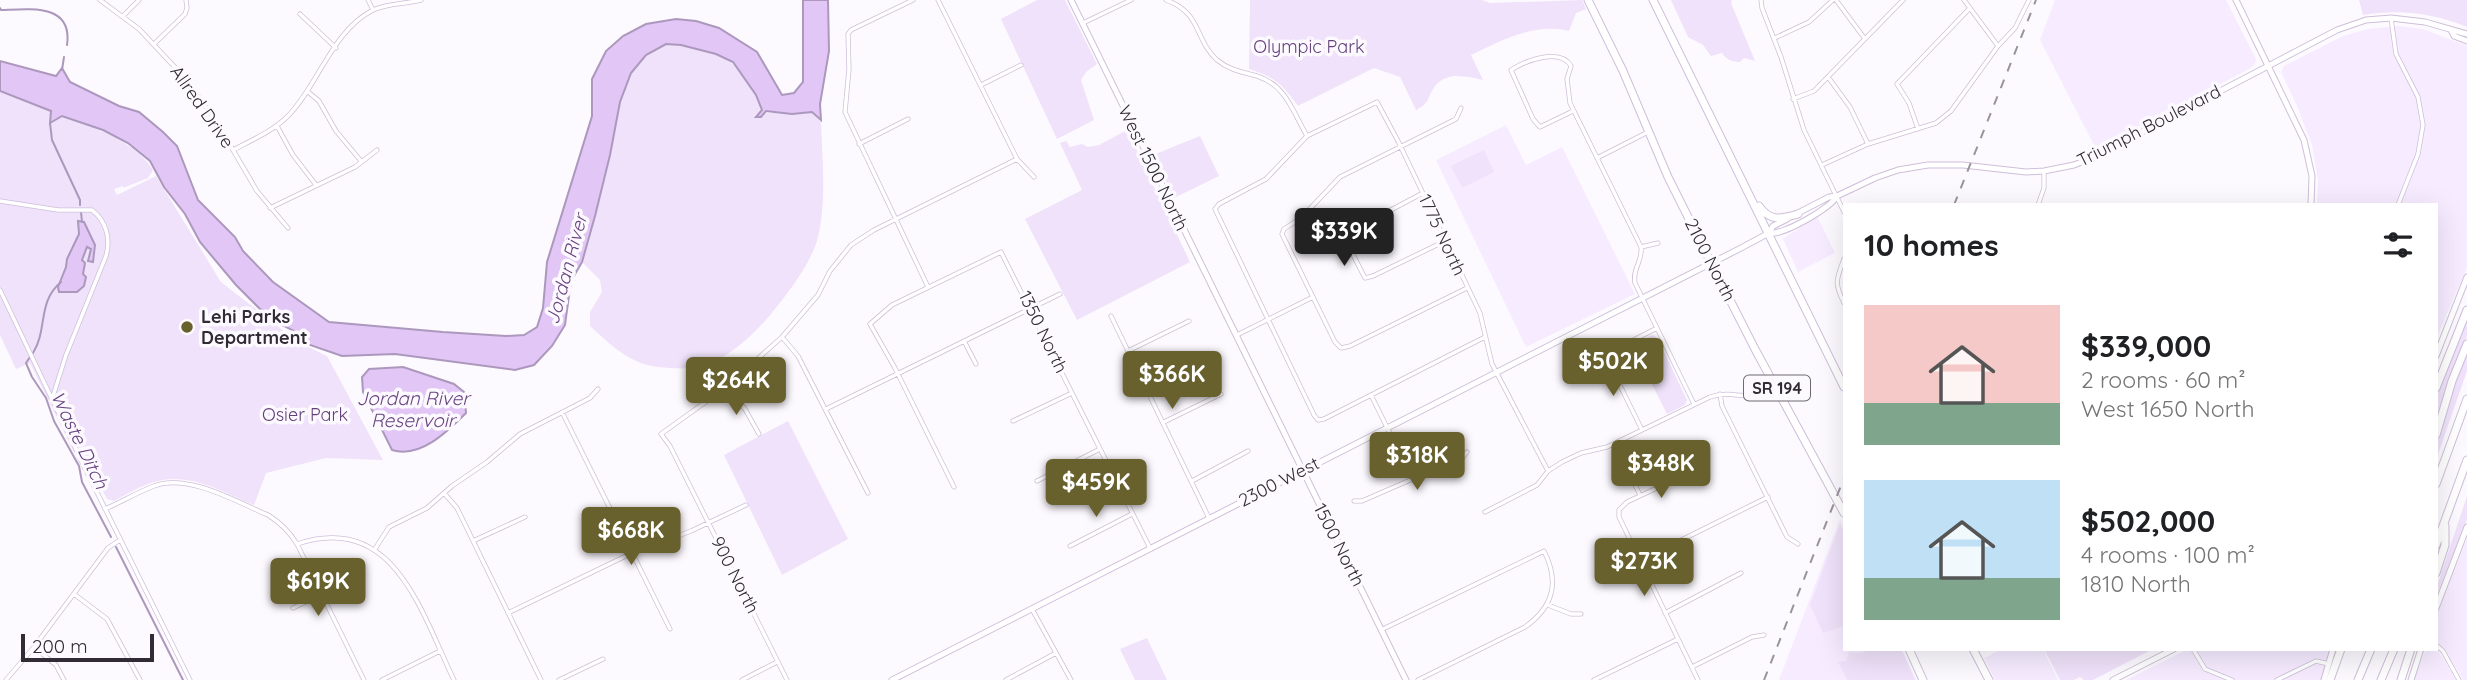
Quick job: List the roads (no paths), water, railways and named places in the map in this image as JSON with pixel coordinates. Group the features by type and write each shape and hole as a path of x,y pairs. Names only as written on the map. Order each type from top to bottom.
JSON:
{"highway":[{"name":"2100 North","path":"1588,0 1668,177 1843,511"},
{"name":"SR 194","path":"1653,0 1843,385"},
{"path":"1740,174 1769,216 1778,219 1798,214"},
{"path":"2438,383 2467,309"},
{"path":"2438,428 2452,381 2467,344"},
{"path":"2438,479 2467,399"},
{"path":"2438,540 2467,460"},
{"path":"2438,567 2445,545 2445,522"},
{"path":"1910,651 1923,680"},
{"path":"1974,651 1989,680"},
{"path":"2330,680 2340,651"},
{"path":"2358,680 2370,651"},
{"path":"2381,680 2393,651"},
{"path":"2401,680 2410,651"}],"main road":[{"name":"West 1500 North","path":"1071,0 1236,335"},
{"path":"2236,0 2308,151 2312,176 2311,203"},
{"name":"Triumph Boulevard","path":"1741,248 1769,233 1773,226 1827,198 1837,197 1898,170 1928,165 1963,165 2026,172 2074,165 2353,24 2366,20 2391,18 2425,22 2467,34"},
{"name":"Triumph Boulevard","path":"2451,30 2454,36 2467,41"},
{"name":"Triumph Boulevard","path":"1769,233 1777,234 1797,224 1833,204 1837,197"},
{"name":"2300 West","path":"892,680 1741,248"},
{"path":"2438,351 2467,277"},
{"name":"1500 North","path":"1236,335 1406,680"},
{"path":"2438,603 2467,527"},
{"path":"2112,680 2170,651"},
{"path":"2324,680 2332,651"},
{"path":"2411,680 2420,651"}],"street":[{"name":"Allred Drive","path":"100,0 123,16 154,44 194,89 247,175 288,228"},
{"path":"123,16 139,0"},
{"path":"154,44 185,14 186,0"},
{"path":"368,0 373,10"},
{"path":"233,150 277,126 293,110 355,23 373,10 421,0"},
{"path":"913,0 851,30 848,34 849,69 844,106 859,144 928,287"},
{"path":"938,0 1017,159 1034,177"},
{"path":"1082,23 1131,0"},
{"path":"1166,0 1191,16 1216,59 1237,71 1264,79 1278,87 1287,98 1307,136 1266,179 1214,209 1318,420 1485,337"},
{"path":"1775,38 1809,22 1835,0 1865,39"},
{"path":"1793,99 1809,94 1828,77 1902,0"},
{"path":"1964,0 1997,46"},
{"path":"1822,165 1868,144 1936,123 1951,111 1997,46 2015,28 2029,0"},
{"path":"1761,2 1804,130 1843,210"},
{"path":"1918,129 1909,103 1897,84 1970,8"},
{"path":"300,14 335,48"},
{"path":"2391,18 2396,54 2419,100 2423,125 2418,154 2399,203"},
{"path":"1573,111 1540,127 1533,119 1511,70 1528,62 1550,57 1562,58 1571,66 1567,91 1573,111 1641,247 1641,258 1634,278 1694,404"},
{"path":"981,85 1021,65"},
{"path":"1828,77 1850,107 1868,144"},
{"path":"307,91 321,103 336,131 361,161"},
{"name":"1775 North","path":"1307,136 1377,102 1401,146 1480,313 1489,356 1548,471"},
{"path":"1461,108 1456,119 1340,177 1307,213 1284,229 1282,234 1335,342 1341,348 1467,288"},
{"path":"859,144 908,119"},
{"path":"277,126 293,155 316,186"},
{"path":"1597,158 1649,132"},
{"path":"270,208 355,167 377,150"},
{"path":"759,434 745,409 725,388 782,337 818,295 830,271 845,252 862,237 1017,159"},
{"path":"2039,203 2044,188 2044,171"},
{"path":"1423,193 1370,221 1348,245 1365,278 1445,241"},
{"path":"0,201 58,210 92,210 106,229 107,251 52,398"},
{"path":"1641,247 1658,243"},
{"name":"1350 North","path":"898,374 870,324 892,306 1001,252 1150,548"},
{"path":"1843,261 1836,278 1836,286 1843,301"},
{"path":"0,290 190,680"},
{"path":"826,410 1060,293"},
{"path":"1236,335 1314,297"},
{"path":"1111,316 1209,517"},
{"path":"1128,351 1189,321"},
{"path":"1585,365 1657,328"},
{"path":"782,337 798,356 868,493"},
{"path":"964,341 976,364"},
{"path":"1605,355 1642,430"},
{"path":"898,374 954,487"},
{"path":"374,549 389,527 419,513 488,462 520,434 590,398 598,388"},
{"name":"900 North","path":"725,388 661,434 670,446 788,680"},
{"path":"1485,512 1537,485 1548,471 1578,454 1615,444 1694,404 1720,394 1758,398 1778,390"},
{"path":"1013,421 1072,393"},
{"path":"1164,422 1220,394"},
{"path":"1720,394 1722,406 1787,537 1797,544"},
{"path":"1371,395 1413,480"},
{"path":"562,412 670,629"},
{"path":"1615,444 1640,495"},
{"path":"1037,481 1100,449"},
{"path":"1191,482 1248,451"},
{"path":"1354,501 1362,501 1413,480 1463,457 1467,452"},
{"path":"1689,473 1623,505 1619,510 1619,521 1698,680"},
{"path":"105,509 156,485 168,483 192,484 268,514 284,526 297,544 364,680"},
{"path":"444,493 457,508 541,680"},
{"path":"1639,561 1768,497"},
{"path":"508,613 632,553 709,523 746,505"},
{"path":"1070,545 1132,514"},
{"path":"473,541 526,516"},
{"path":"297,544 314,539 339,537 374,549 394,565 407,584 454,680"},
{"path":"6,680 108,548 120,540"},
{"path":"1381,630 1544,551 1552,575 1548,605 1525,627 1418,680"},
{"path":"1665,613 1741,573"},
{"path":"74,594 107,620 140,680"},
{"path":"293,608 320,595"},
{"path":"1548,605 1571,614 1581,614"},
{"path":"1032,609 1071,680"},
{"path":"1692,667 1752,637 1764,635"},
{"path":"1594,680 1678,639"},
{"path":"34,647 56,666 64,680"},
{"path":"2438,647 2459,680"},
{"path":"382,680 440,651"},
{"path":"2194,651 2205,669 2232,680"},
{"path":"1006,680 1056,653"},
{"path":"559,680 603,659"},
{"path":"742,680 778,662"},
{"path":"2277,680 2316,662 2329,664"}],"water":[{"name":"Jordan River","path":"803,0 828,0 829,51 820,104 821,120 812,112 792,114 766,111 761,117 756,117 762,110 756,95 733,62 716,54 681,45 666,44 646,55 631,73 620,102 610,155 582,262 571,281 565,325 552,346 534,365 515,370 395,354 342,356 310,345 298,333 280,324 259,308 236,285 200,242 150,161 128,143 103,130 62,116 50,123 51,111 0,91 0,61 56,76 62,68 70,82 119,106 139,112 177,146 198,200 235,237 243,251 273,282 329,322 443,332 524,335 537,327 543,308 547,262 592,116 592,79 606,51 623,36 646,24 676,19 696,21 719,28 757,52 782,95 794,93 803,82"},
{"path":"78,221 84,222 95,245 93,262 88,261 91,249 87,247 82,260 85,263 84,286 77,292 59,292 58,287 67,259 79,234"},
{"name":"Jordan River Reservoir","path":"403,367 454,384 464,392 466,413 433,442 413,451 402,452 392,450 363,392 362,377 369,369"}],"waterway":[{"path":"0,8 47,11 56,15 67,31 67,45"},
{"path":"62,70 64,57"},
{"name":"Waste Ditch","path":"50,123 52,140 80,205"},
{"name":"Waste Ditch","path":"81,212 82,222"},
{"name":"Waste Ditch","path":"33,353 38,344 49,298 61,282"},
{"name":"Waste Ditch","path":"30,357 26,363 32,377 46,398 54,421 79,466 82,482 111,537"},
{"name":"Waste Ditch","path":"116,547 183,680"}],"railway":[{"path":"1955,203 2036,0"},
{"path":"1764,680 1843,481"}],"place":[{"name":"Lehi Parks Department","path":"187,327"}],"park label":[{"name":"Olympic Park","path":"1309,47"},
{"name":"Osier Park","path":"305,415"}]}
